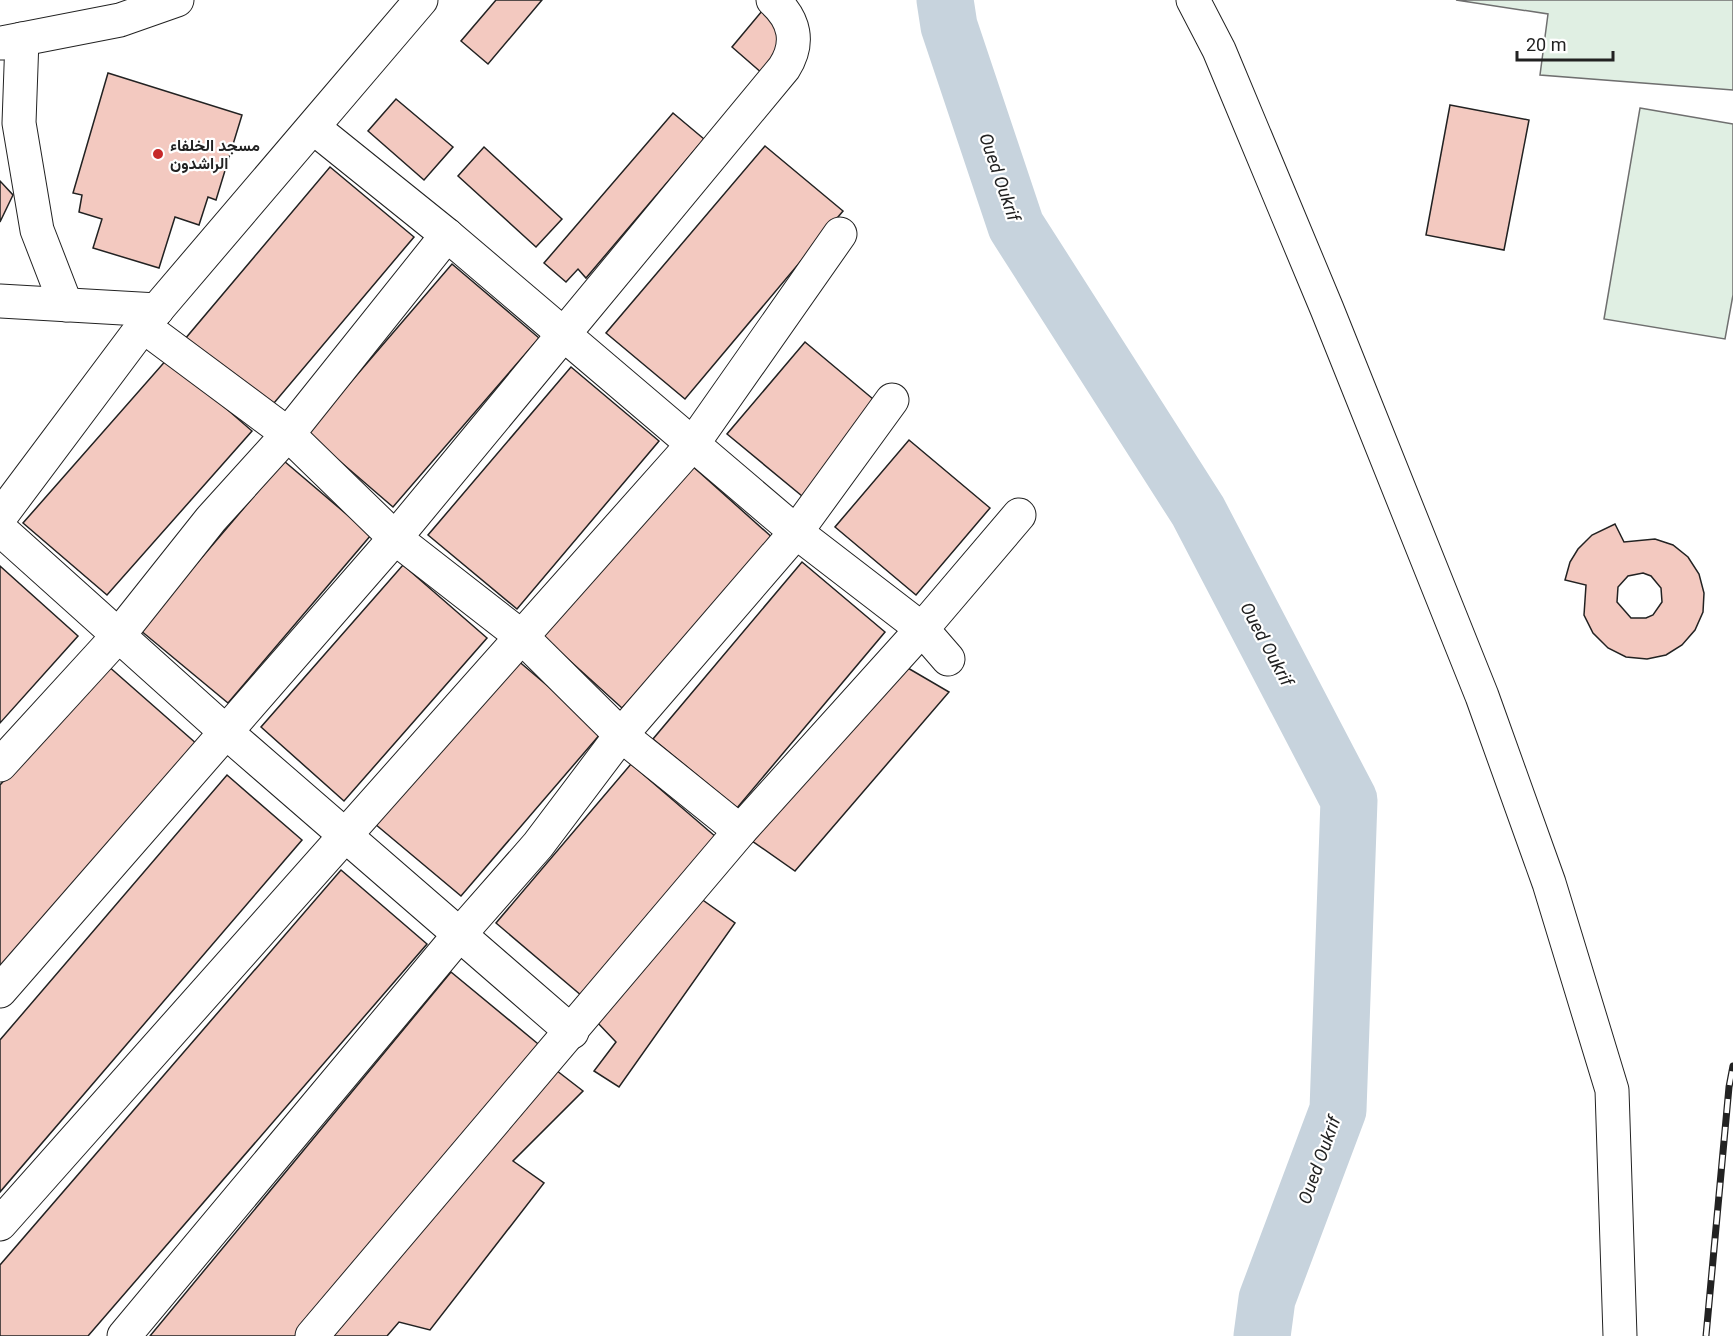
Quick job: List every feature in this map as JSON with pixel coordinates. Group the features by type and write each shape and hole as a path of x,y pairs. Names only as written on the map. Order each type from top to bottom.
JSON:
{"street":[{"path":"66,305 37,230 19,123 11,41 120,20 177,0"},
{"path":"0,517 150,318 421,0"},
{"path":"0,991 395,538 791,57 794,44 793,30 789,18 773,0"},
{"path":"1193,0 1219,50 1327,309 1478,685 1552,894 1612,1090 1620,1336"},
{"path":"1217,0 1219,50"},
{"path":"314,128 447,235 796,532 922,629 948,659"},
{"path":"0,1224 692,445 840,234"},
{"path":"0,765 118,636 211,519 288,434 447,235"},
{"path":"0,300 66,305 150,318 288,434 395,538 522,637 621,735 740,831"},
{"path":"124,1336 459,935 538,845 621,735 796,532 892,400"},
{"path":"312,1336 740,831 922,629 1019,515"},
{"path":"0,529 226,732 572,1032"}],"green space":[{"path":"1456,0 1733,0 1733,90 1540,75 1548,14"},
{"path":"1640,108 1733,124 1733,295 1725,339 1604,319"}],"building":[{"path":"496,0 542,0 488,64 461,41"},
{"path":"762,11 794,38 763,74 732,47"},
{"name":"مسجد الخلفاء الراشدون","path":"108,73 242,115 216,200 208,197 199,225 175,217 159,268 93,248 102,219 79,212 82,195 73,193"},
{"path":"396,99 453,147 424,180 368,131"},
{"path":"1450,105 1529,120 1504,250 1426,235"},
{"path":"673,113 704,139 586,278 578,269 566,282 544,263"},
{"path":"765,146 843,211 685,399 606,333"},
{"path":"484,147 562,219 536,247 458,176"},
{"path":"330,167 414,237 269,409 185,339"},
{"path":"0,181 13,195 0,222"},
{"path":"452,264 539,338 393,507 307,433"},
{"path":"805,342 879,404 802,496 727,434"},
{"path":"168,358 252,431 107,595 23,523"},
{"path":"571,367 659,441 517,609 428,535"},
{"path":"909,440 990,508 916,595 835,527"},
{"path":"284,461 371,535 228,703 140,630"},
{"path":"689,463 775,540 622,708 537,631"},
{"path":"1615,524 1624,542 1655,539 1673,545 1688,557 1699,574 1704,593 1703,612 1695,630 1682,645 1666,655 1647,659 1626,657 1608,648 1593,633 1584,615 1586,585 1565,580 1570,562 1578,549 1592,535","holes":["1643,573 1651,576 1661,588 1662,602 1653,615 1646,618 1631,618 1617,602 1618,587 1628,576"]},
{"path":"802,562 885,632 737,808 653,739"},
{"path":"403,565 487,638 344,801 261,727"},
{"path":"0,566 78,636 0,723"},
{"path":"516,659 602,732 461,896 375,824"},
{"path":"901,664 949,692 795,871 745,836"},
{"path":"107,665 198,745 0,967 0,785"},
{"path":"631,764 716,837 582,996 496,923"},
{"path":"227,775 302,840 0,1192 0,1040"},
{"path":"341,870 427,944 88,1336 0,1336 0,1265"},
{"path":"697,896 735,923 619,1087 594,1071 616,1042 595,1020"},
{"path":"451,972 543,1048 305,1336 150,1336"},
{"path":"552,1067 583,1091 513,1161 544,1183 430,1330 399,1322 387,1336 333,1336"}],"waterway":[{"name":"Oued Oukrif","path":"945,0 949,26 1016,226 1198,511 1349,800 1338,1110 1267,1299 1262,1336"}],"railway":[{"path":"1706,1336 1729,1087 1733,1066"}],"place":[{"name":"مسجد الخلفاء الراشدون","path":"158,154"}]}
